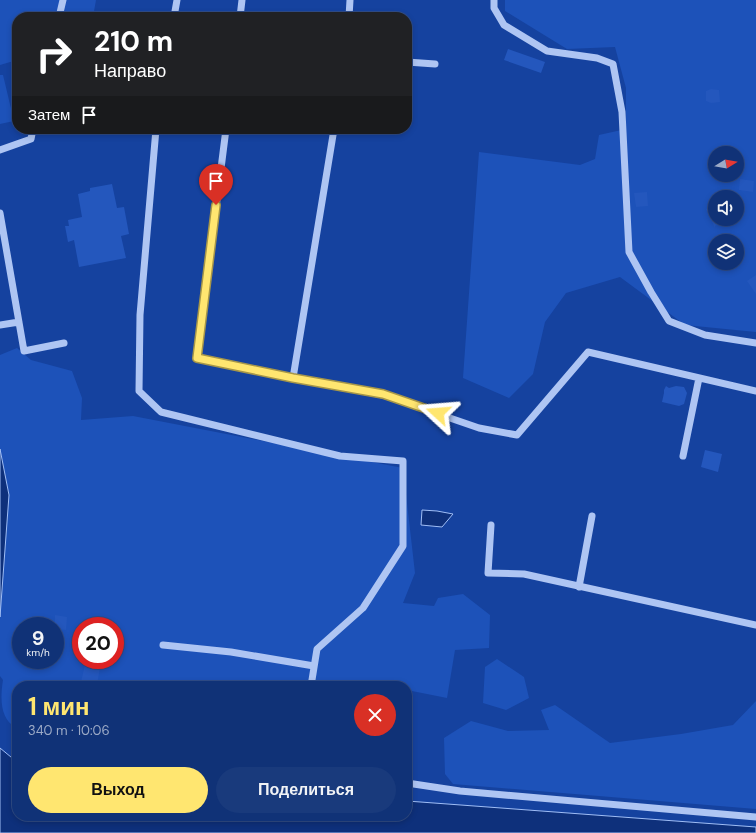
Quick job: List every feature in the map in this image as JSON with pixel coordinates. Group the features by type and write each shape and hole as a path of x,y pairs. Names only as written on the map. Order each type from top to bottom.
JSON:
{"street":[{"path":"60,12 63,0"},
{"path":"175,12 177,0"},
{"path":"241,12 242,0"},
{"path":"349,12 350,0"},
{"path":"494,0 494,8 504,26 547,51 597,58 613,64 622,112 629,252 669,321 705,335 756,343"},
{"path":"412,62 435,64"},
{"path":"0,150 31,139 32,134"},
{"path":"156,134 140,315 140,391 161,412 340,456 403,461 403,546 363,608 317,650 312,681"},
{"path":"225,134 197,358 293,378 383,394 479,428 517,435 588,352 756,390"},
{"path":"293,378 333,134"},
{"path":"0,213 24,351 64,343"},
{"path":"0,325 19,322"},
{"path":"683,456 699,378"},
{"path":"579,587 592,516"},
{"path":"491,525 488,573 524,574 756,625"},
{"path":"163,645 231,652 314,666"},
{"path":"412,784 460,791 756,817"}],"shaded area":[{"path":"0,0 96,0 94,12 12,12 12,61 0,65"},
{"path":"505,0 756,0 756,332 685,325 620,277 566,293 545,322 533,374 509,398 463,378 479,152 580,165 595,159 599,135 626,129 626,88 615,47 567,49 505,11"},
{"path":"0,75 3,75 12,113 12,121 0,124"},
{"path":"17,348 31,360 72,371 82,398 81,420 133,416 403,468 415,573 403,603 434,606 438,598 463,594 490,615 489,648 455,650 447,698 412,691 412,681 12,681 12,725 7,720 2,708 3,680 0,676 0,617 9,495 0,449 0,355"},
{"path":"0,449 9,495 0,617"},
{"path":"422,510 453,514 442,527 421,525"},
{"path":"497,659 524,677 529,698 506,710 483,703 485,667"},
{"path":"756,701 756,809 453,784 445,774 444,738 471,721 508,731 549,730 541,710 555,705 610,743 681,734 733,725"},
{"path":"0,748 12,758 12,821 412,821 412,801 756,827 756,833 0,833"}],"building":[{"path":"508,49 545,62 541,73 504,60"},
{"path":"711,89 719,90 720,102 711,103 706,101 706,91"},
{"path":"744,180 754,181 753,192 739,190 740,182 744,182"},
{"path":"112,184 117,208 124,207 129,234 121,236 126,258 79,267 74,240 68,242 65,226 69,226 68,220 82,217 78,194 90,191 90,188"},
{"path":"647,192 648,206 636,207 634,193"},
{"path":"756,275 756,294 747,281"},
{"path":"666,386 669,388 676,386 684,387 687,393 684,404 679,406 662,402"},
{"path":"705,450 722,454 718,472 701,467"},
{"path":"55,615 67,617 66,630 64,630 64,617 55,617"},
{"path":"84,669 100,669 98,681 81,681"}],"route":[{"path":"216,205 197,358 293,378 383,394 438,413"}]}
